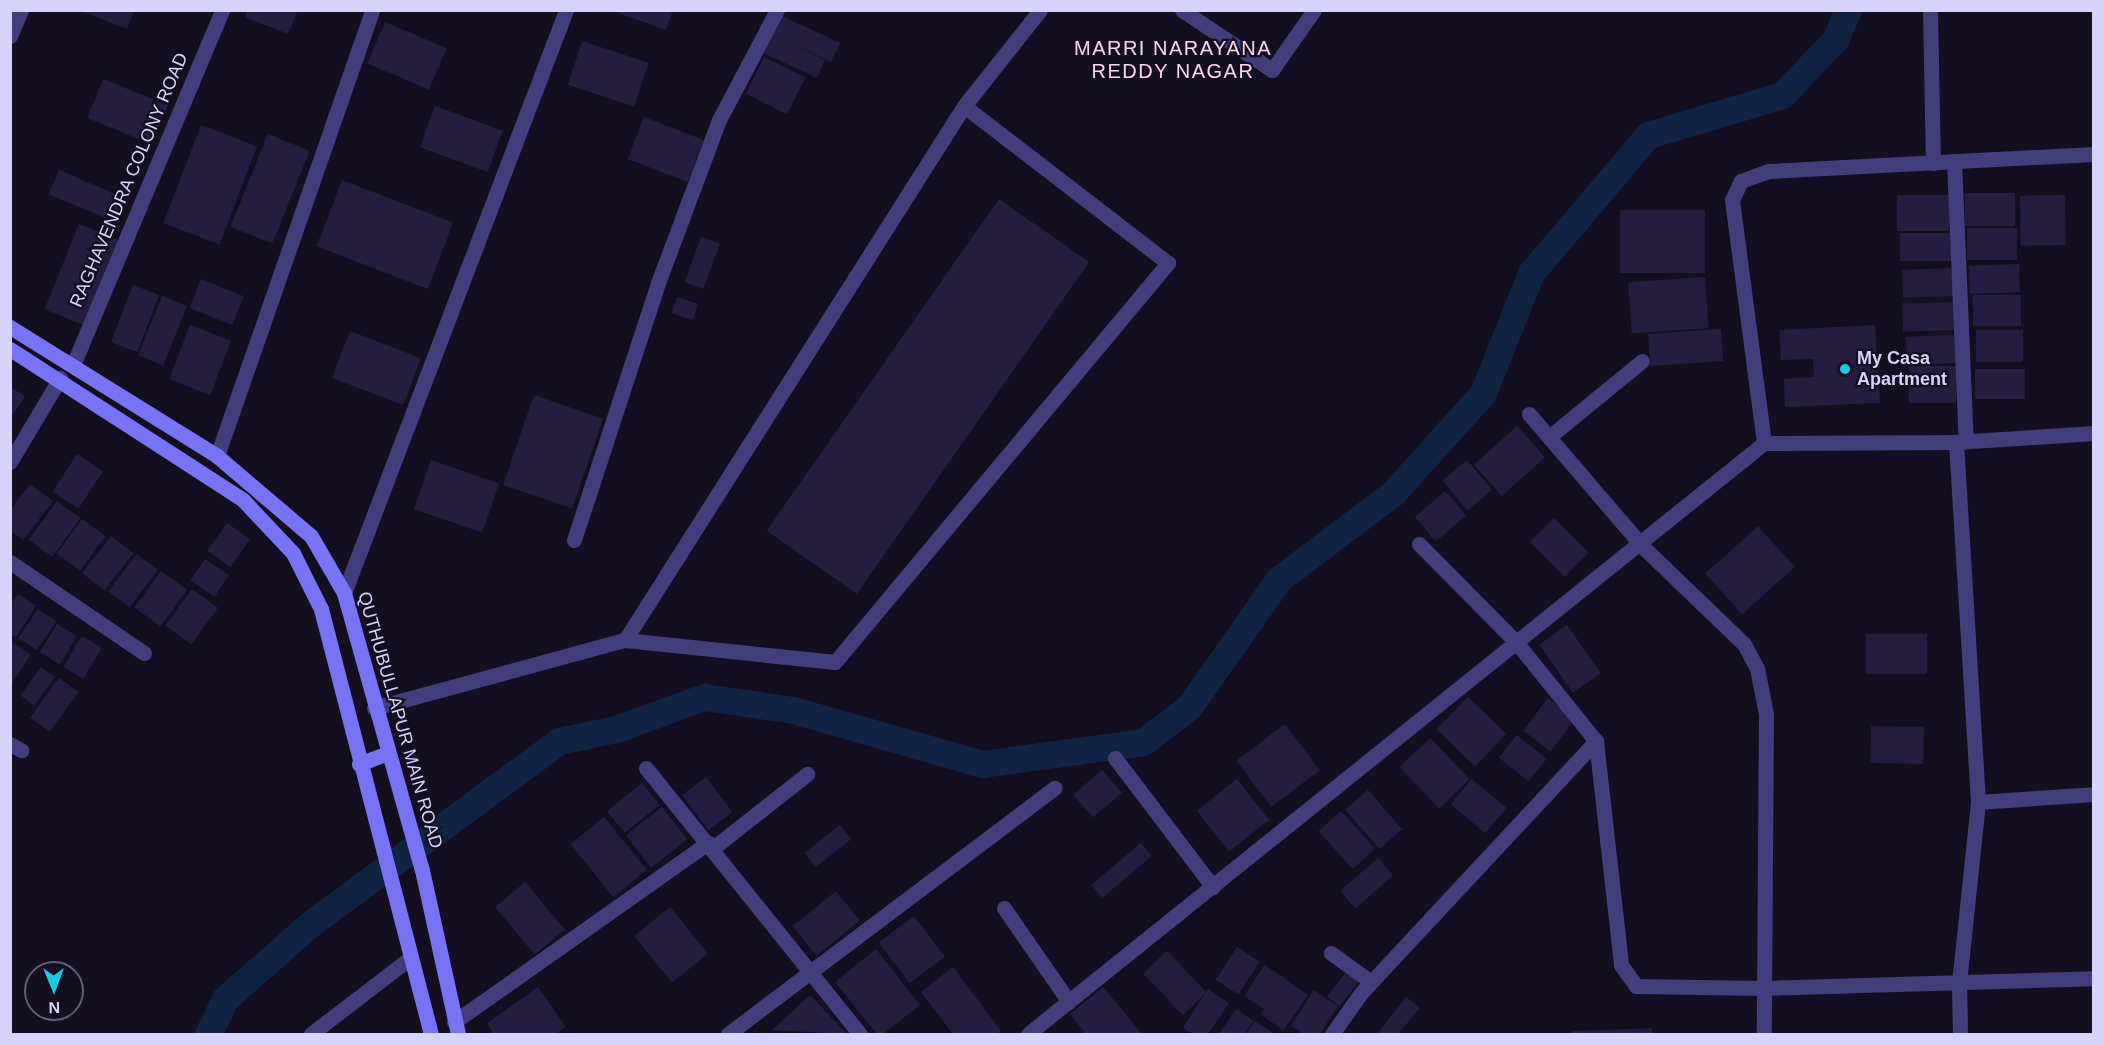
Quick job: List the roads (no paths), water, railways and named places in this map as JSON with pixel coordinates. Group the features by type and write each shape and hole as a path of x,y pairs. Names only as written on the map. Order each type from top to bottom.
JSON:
{"main road":[{"name":"QUTHUBULLAPUR MAIN ROAD","path":"10,327 217,456 311,536 344,593 374,708 422,870 433,931 456,1028"},
{"path":"10,349 60,378 243,500 293,553 321,609 366,793 431,1035"},
{"path":"359,764 387,753"},
{"path":"407,941 433,931"}],"street":[{"path":"10,36 21,10"},
{"name":"RAGHAVENDRA COLONY ROAD","path":"73,365 222,10"},
{"path":"217,456 372,10"},
{"path":"344,593 566,10"},
{"path":"574,540 657,283 714,131 777,10"},
{"path":"625,640 964,106 1040,10"},
{"path":"1182,10 1272,70 1314,10"},
{"path":"1930,10 1933,163"},
{"path":"374,708 625,640 835,662 1168,263 964,106"},
{"path":"1764,443 1732,200 1741,181 1768,171 2094,154"},
{"path":"1954,161 1961,442 1978,802 1959,983 1960,1035"},
{"path":"1549,437 1642,361"},
{"path":"10,462 60,378"},
{"path":"1529,414 1642,546 1744,644 1760,676 1766,714 1764,1035"},
{"path":"1028,1035 1516,642 1642,546 1764,443 1961,442 2094,433"},
{"path":"1419,544 1516,642 1596,741 1621,965 1627,979 1645,988 1763,988 2094,978"},
{"path":"10,562 144,653"},
{"path":"1332,1035 1371,982 1596,741"},
{"path":"1115,758 1213,887"},
{"path":"646,768 814,970 860,1035"},
{"path":"456,1028 807,774"},
{"path":"728,1035 1055,788"},
{"path":"1978,802 2094,794"},
{"path":"1004,908 1069,1002"},
{"path":"1331,953 1371,982"},
{"path":"311,1035 410,958"}],"waterway":[{"path":"208,1034 225,999 310,924 559,741 616,729 704,697 793,710 982,764 1143,742 1189,707 1279,579 1393,493 1483,393 1531,273 1648,135 1782,95 1835,40 1848,10"}],"place":[{"name":"My Casa Apartment","path":"1845,369"}],"district":[{"name":"MARRI NARAYANA REDDY NAGAR","path":"1173,60"}]}
